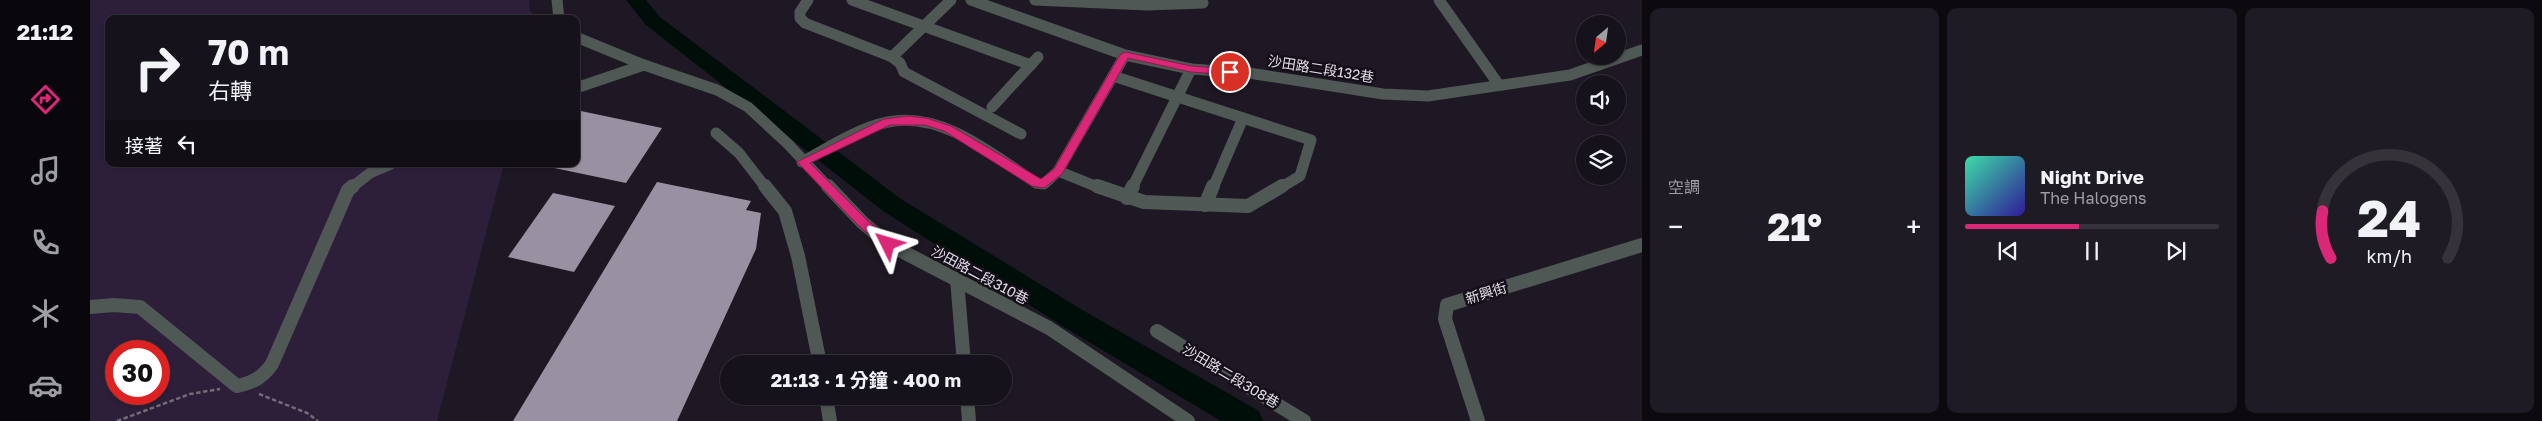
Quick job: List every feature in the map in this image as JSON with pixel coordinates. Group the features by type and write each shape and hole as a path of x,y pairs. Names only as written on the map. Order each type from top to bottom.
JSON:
{"street":[{"path":"557,0 559,15"},
{"path":"808,0 800,12 800,18 805,23 892,57 900,64 904,72 1021,134"},
{"path":"852,0 1034,61 992,107"},
{"path":"892,57 951,0"},
{"name":"沙田路二段132巷","path":"971,0 1125,55 1191,69 1249,73 1383,94 1428,96 1570,74 1642,50"},
{"path":"1035,0 1146,5 1203,3"},
{"path":"1133,0 1146,5"},
{"path":"1439,0 1499,85"},
{"name":"沙田路二段310巷","path":"580,39 644,65 717,90 748,107 788,144 802,162 862,222 888,244 1049,328 1188,421"},
{"path":"802,162 888,122 926,121 948,128 1036,183 1044,184 1058,171 1125,55"},
{"path":"580,87 644,65"},
{"path":"1126,198 1191,69"},
{"path":"1058,171 1126,198 1144,202 1248,206 1300,176 1312,140 1113,76"},
{"path":"1205,205 1243,118"},
{"path":"716,133 739,153 785,212 798,256 818,355"},
{"path":"90,307 114,305 140,307 237,386 253,383 263,377 272,364 348,190 370,173 384,167"},
{"name":"新興街","path":"1478,421 1445,318 1446,306 1642,245"},
{"path":"957,279 963,355"},
{"name":"沙田路二段308巷","path":"1157,331 1304,421"},
{"path":"827,405 830,421"},
{"path":"968,405 969,421"}],"path":[{"path":"117,421 190,394 237,386 307,413 318,421"}],"shaded area":[{"path":"90,0 529,0 530,11 534,15 105,15 105,167 503,167 437,421 90,421"}],"building":[{"path":"580,111 662,128 626,183 550,167 580,167"},
{"path":"657,182 751,201 746,210 761,213 756,249 677,421 513,421"},
{"path":"553,193 615,206 574,272 508,257"}],"waterway":[{"path":"636,0 653,21 892,205 1074,319 1248,421"}],"route":[{"path":"888,244 862,222 802,162 888,122 926,121 948,128 1036,183 1044,184 1058,171 1125,55 1191,69 1230,72"}]}
